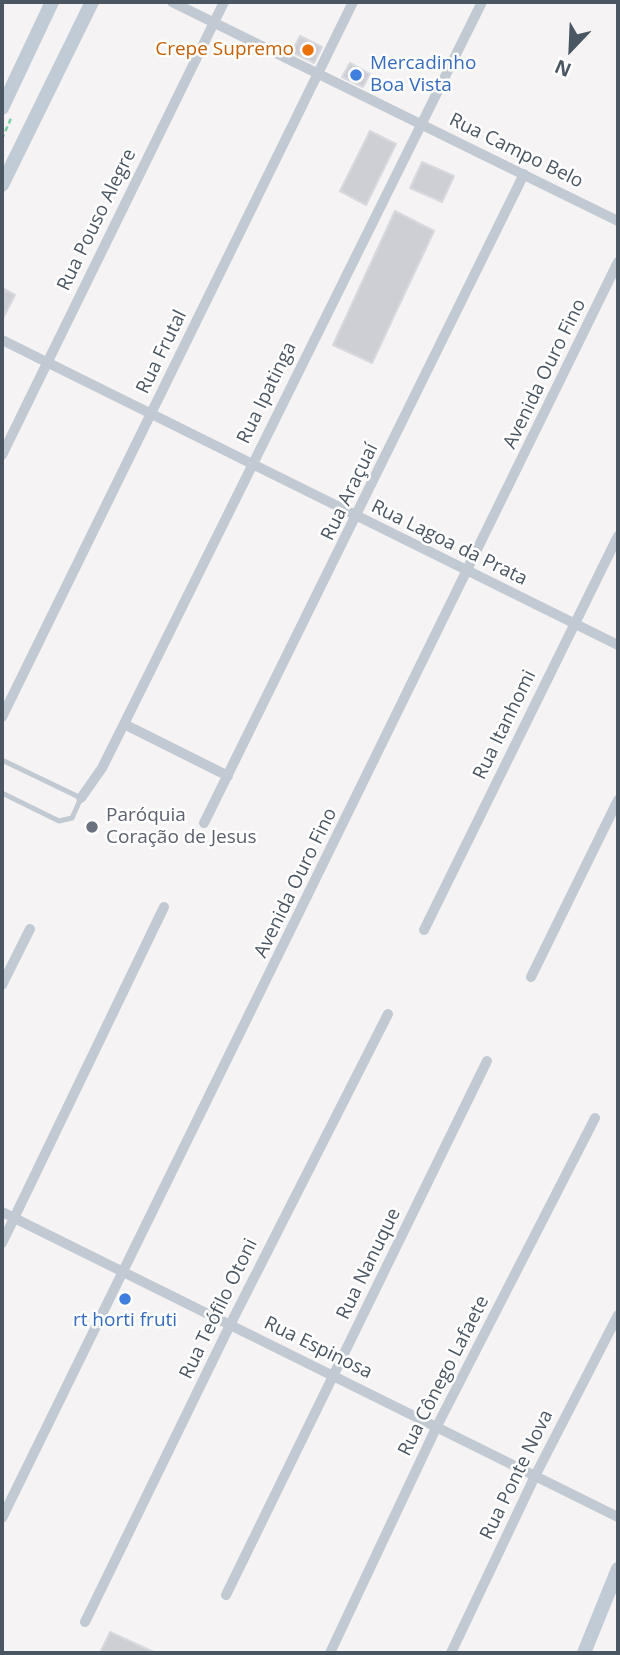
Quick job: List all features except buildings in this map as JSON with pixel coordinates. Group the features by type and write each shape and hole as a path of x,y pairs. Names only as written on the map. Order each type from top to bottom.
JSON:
{"main road":[{"path":"2,108 52,2"},
{"path":"3,182 92,2"},
{"path":"584,1653 618,1569"}],"street":[{"name":"Rua Campo Belo","path":"173,2 618,221"},
{"name":"Rua Pouso Alegre","path":"2,455 224,2"},
{"name":"Rua Frutal","path":"2,717 353,2"},
{"name":"Rua Ipatinga","path":"81,798 102,768 482,2"},
{"name":"Rua Araçuaí","path":"204,823 524,174"},
{"name":"Avenida Ouro Fino","path":"2,1518 618,262"},
{"name":"Rua Lagoa da Prata","path":"2,340 618,645"},
{"name":"Rua Itanhomi","path":"424,930 618,536"},
{"path":"124,724 228,776"},
{"path":"531,977 618,800"},
{"path":"2,1243 164,907"},
{"path":"2,985 30,929"},
{"name":"Rua Teófilo Otoni","path":"85,1622 230,1325 388,1014"},
{"name":"Rua Nanuque","path":"226,1595 487,1061"},
{"name":"Rua Cônego Lafaete","path":"330,1653 438,1426 595,1118"},
{"name":"Rua Espinosa","path":"2,1212 536,1474 618,1517"},
{"name":"Rua Ponte Nova","path":"451,1653 536,1474 618,1315"}],"lane":[{"path":"2,760 81,798 72,818 59,821 2,793"}],"place":[{"name":"Crepe Supremo","path":"308,50"},
{"name":"Mercadinho Boa Vista","path":"356,75"},
{"name":"Paróquia Coração de Jesus","path":"92,827"},
{"name":"rt horti fruti","path":"125,1299"}]}
